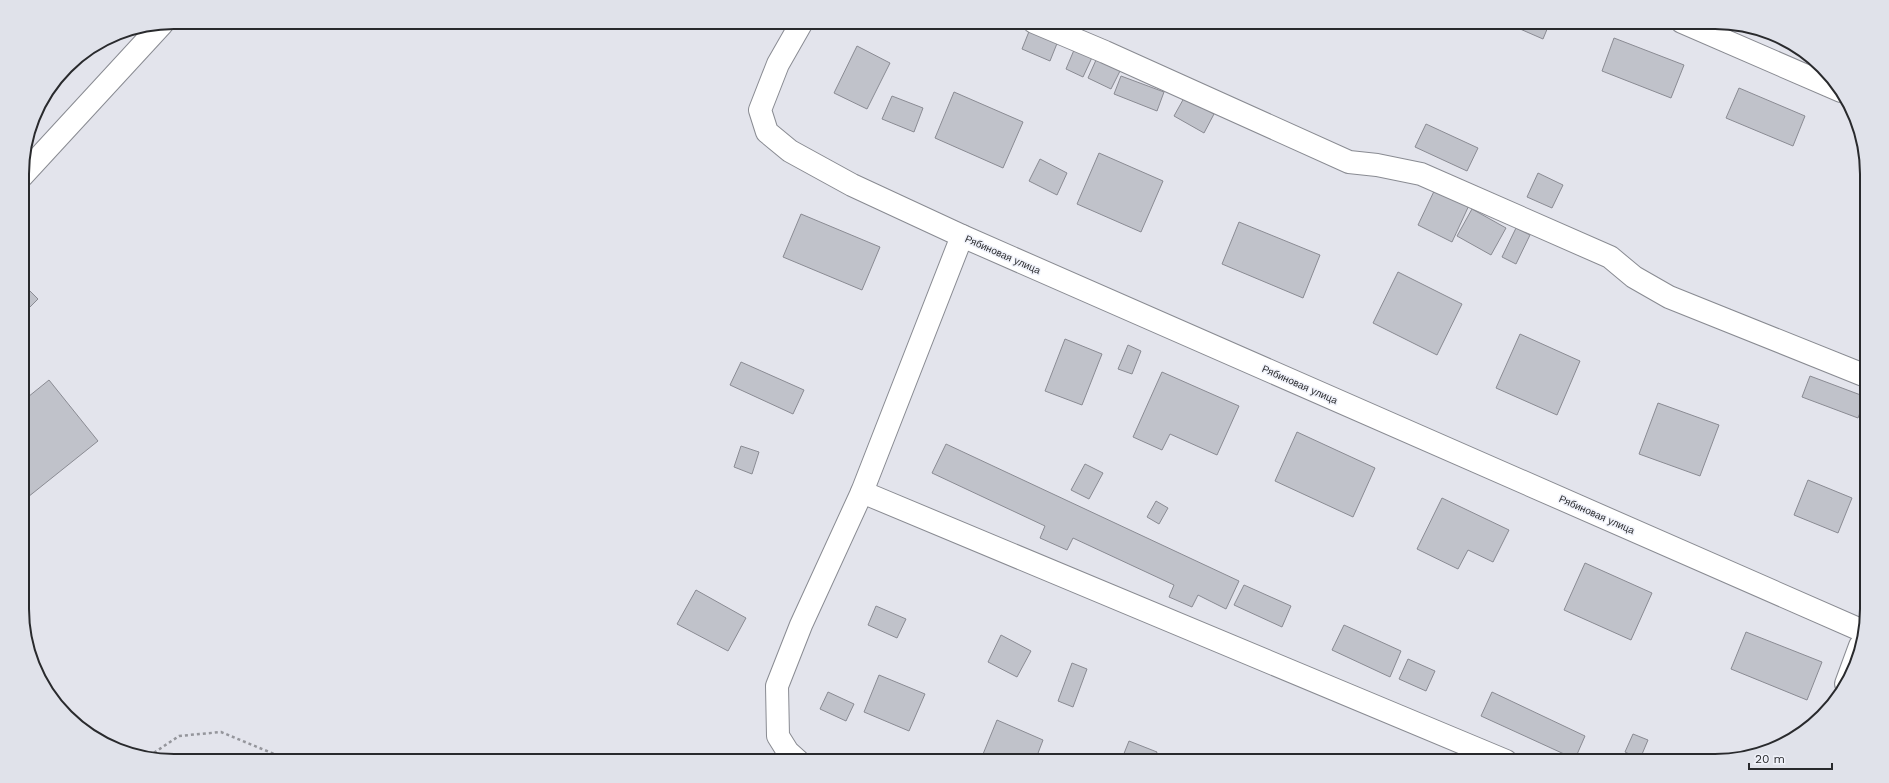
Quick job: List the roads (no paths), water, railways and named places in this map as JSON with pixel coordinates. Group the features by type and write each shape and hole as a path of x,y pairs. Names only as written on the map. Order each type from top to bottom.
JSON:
{"street":[{"name":"Рябиновая улица","path":"798,29 778,64 760,110 767,132 790,151 852,185 962,236 1859,629"},
{"path":"1051,29 1349,162 1421,174 1610,256 1634,277 1669,296 1860,374"},
{"path":"1698,29 1830,86"},
{"path":"29,168 157,30"},
{"path":"790,754 778,736 777,686 801,625 862,492 962,236"},
{"path":"862,492 1489,754"}]}
